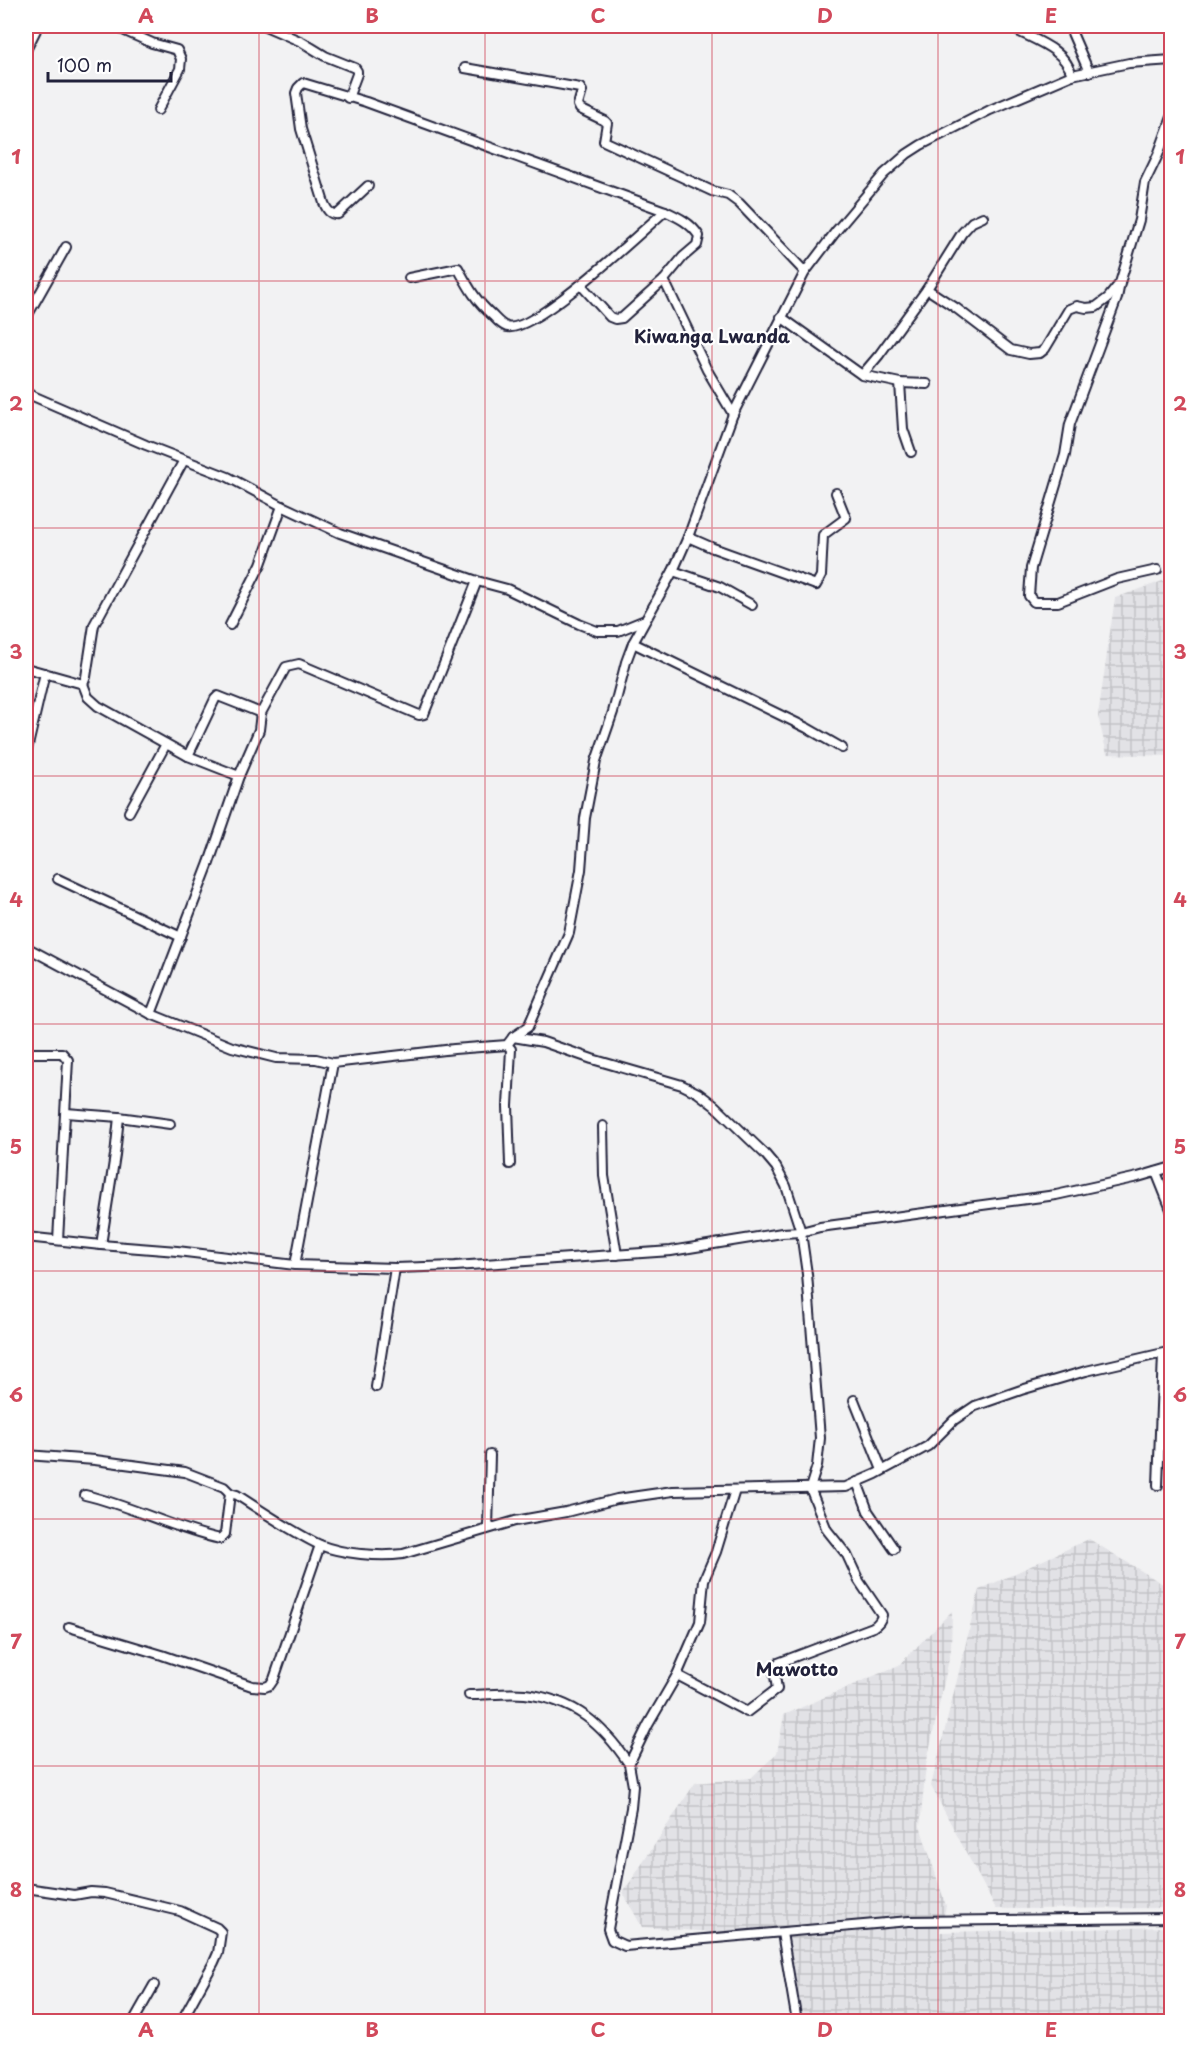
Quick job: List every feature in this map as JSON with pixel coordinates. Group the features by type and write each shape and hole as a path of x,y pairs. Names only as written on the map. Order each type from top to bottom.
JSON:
{"street":[{"path":"26,50 38,26"},
{"path":"114,26 152,43 177,50 181,59 180,69 158,110"},
{"path":"265,26 302,42 324,56 355,68 357,74 348,98"},
{"path":"1009,26 1059,53 1069,66 1072,75"},
{"path":"1069,26 1089,72"},
{"path":"26,947 151,1014 232,1047 276,1058 316,1059 333,1063 454,1048 507,1045 513,1037 528,1027 569,933 581,870 585,818 596,761 633,643 673,571 688,537 733,414 781,317 801,284 805,272 859,202 884,174 921,145 990,110 1072,75 1129,63 1172,60"},
{"path":"465,68 580,88 582,91 578,105 580,109 607,123 604,141 712,191 728,195 739,203 805,272"},
{"path":"368,186 338,213 333,214 328,211 301,129 296,93 303,83 366,102 665,210 696,230 700,240 697,245 683,257 664,280 622,318 610,317 581,285"},
{"path":"1157,570 1118,579 1058,602 1034,602 1029,596 1030,568 1065,455 1070,424 1117,298 1139,220 1145,182 1172,117"},
{"path":"1166,134 1172,152"},
{"path":"409,278 458,268 477,302 499,322 511,328 530,321 581,285 665,210"},
{"path":"862,375 927,290 962,233 972,222 983,217"},
{"path":"26,318 66,247"},
{"path":"664,280 707,370 733,414"},
{"path":"927,290 956,308 1011,350 1029,354 1040,353 1045,349 1069,309 1077,306 1096,307 1108,298 1120,284"},
{"path":"781,317 862,375 927,384"},
{"path":"900,382 903,429 911,452"},
{"path":"26,393 228,477 340,533 477,582 507,588 597,631 618,631 645,620"},
{"path":"184,460 94,625 83,684 88,697 98,706 188,756 239,776"},
{"path":"688,537 816,585 821,576 823,535 846,518 836,494"},
{"path":"230,625 261,564 282,506"},
{"path":"673,571 720,587 752,605"},
{"path":"151,1014 239,776 259,730 261,713 286,667 299,664 419,715 424,714 477,582"},
{"path":"633,643 807,728 842,748"},
{"path":"26,668 83,684"},
{"path":"26,754 45,673"},
{"path":"188,756 218,696 261,713"},
{"path":"129,812 166,744"},
{"path":"58,879 181,937"},
{"path":"513,1037 543,1042 592,1059 667,1079 698,1093 748,1137 776,1167 786,1186 801,1232 807,1274 820,1438 817,1466 810,1488 827,1530 847,1555 859,1581 882,1615 879,1624 778,1663 774,1670 777,1689 747,1712 678,1675"},
{"path":"507,1045 511,1049 508,1106 510,1164"},
{"path":"26,1053 57,1053 66,1056 68,1060 58,1240"},
{"path":"294,1265 333,1063"},
{"path":"66,1113 170,1124"},
{"path":"101,1245 119,1117"},
{"path":"603,1126 604,1176 617,1255"},
{"path":"26,1237 294,1265 395,1268 455,1266 671,1251 801,1232 820,1227 1056,1195 1172,1167"},
{"path":"1156,1172 1172,1212"},
{"path":"376,1387 395,1268"},
{"path":"26,1455 95,1460 185,1472 224,1487 230,1493 320,1545 355,1553 392,1556 488,1528 617,1499 673,1491 846,1487 928,1446 954,1420 975,1406 1086,1371 1172,1352"},
{"path":"1158,1485 1163,1354"},
{"path":"854,1400 882,1470"},
{"path":"488,1528 490,1455"},
{"path":"857,1482 868,1511 894,1549"},
{"path":"629,1764 648,1725 678,1675 700,1622 704,1580 716,1552 735,1490"},
{"path":"85,1495 116,1502 196,1533 220,1539 225,1534 230,1493"},
{"path":"69,1628 162,1655 238,1682 265,1687 270,1685 274,1679 320,1545"},
{"path":"469,1695 525,1694 556,1701 592,1719 613,1740 629,1764 633,1786 627,1834 608,1929 612,1940 625,1946 909,1921 1172,1918"},
{"path":"26,1888 74,1895 91,1892 105,1893 180,1911 217,1928 220,1932 218,1953 181,2022"},
{"path":"782,1933 797,2022"},
{"path":"133,2022 154,1985"}],"shaded area":[{"path":"1171,578 1171,756 1107,754 1098,716 1115,598"},
{"path":"1089,1539 1171,1589 1171,1908 996,1909 931,1786 979,1590"},
{"path":"952,1611 951,1650 926,1765 920,1826 946,1906 940,1932 1171,1927 1171,2021 796,2021 781,1937 642,1927 623,1893 695,1783 751,1778 777,1753 784,1715 899,1665"}],"district":[{"name":"Kiwanga Lwanda","path":"712,337"},
{"name":"Mawotto","path":"797,1670"}]}
